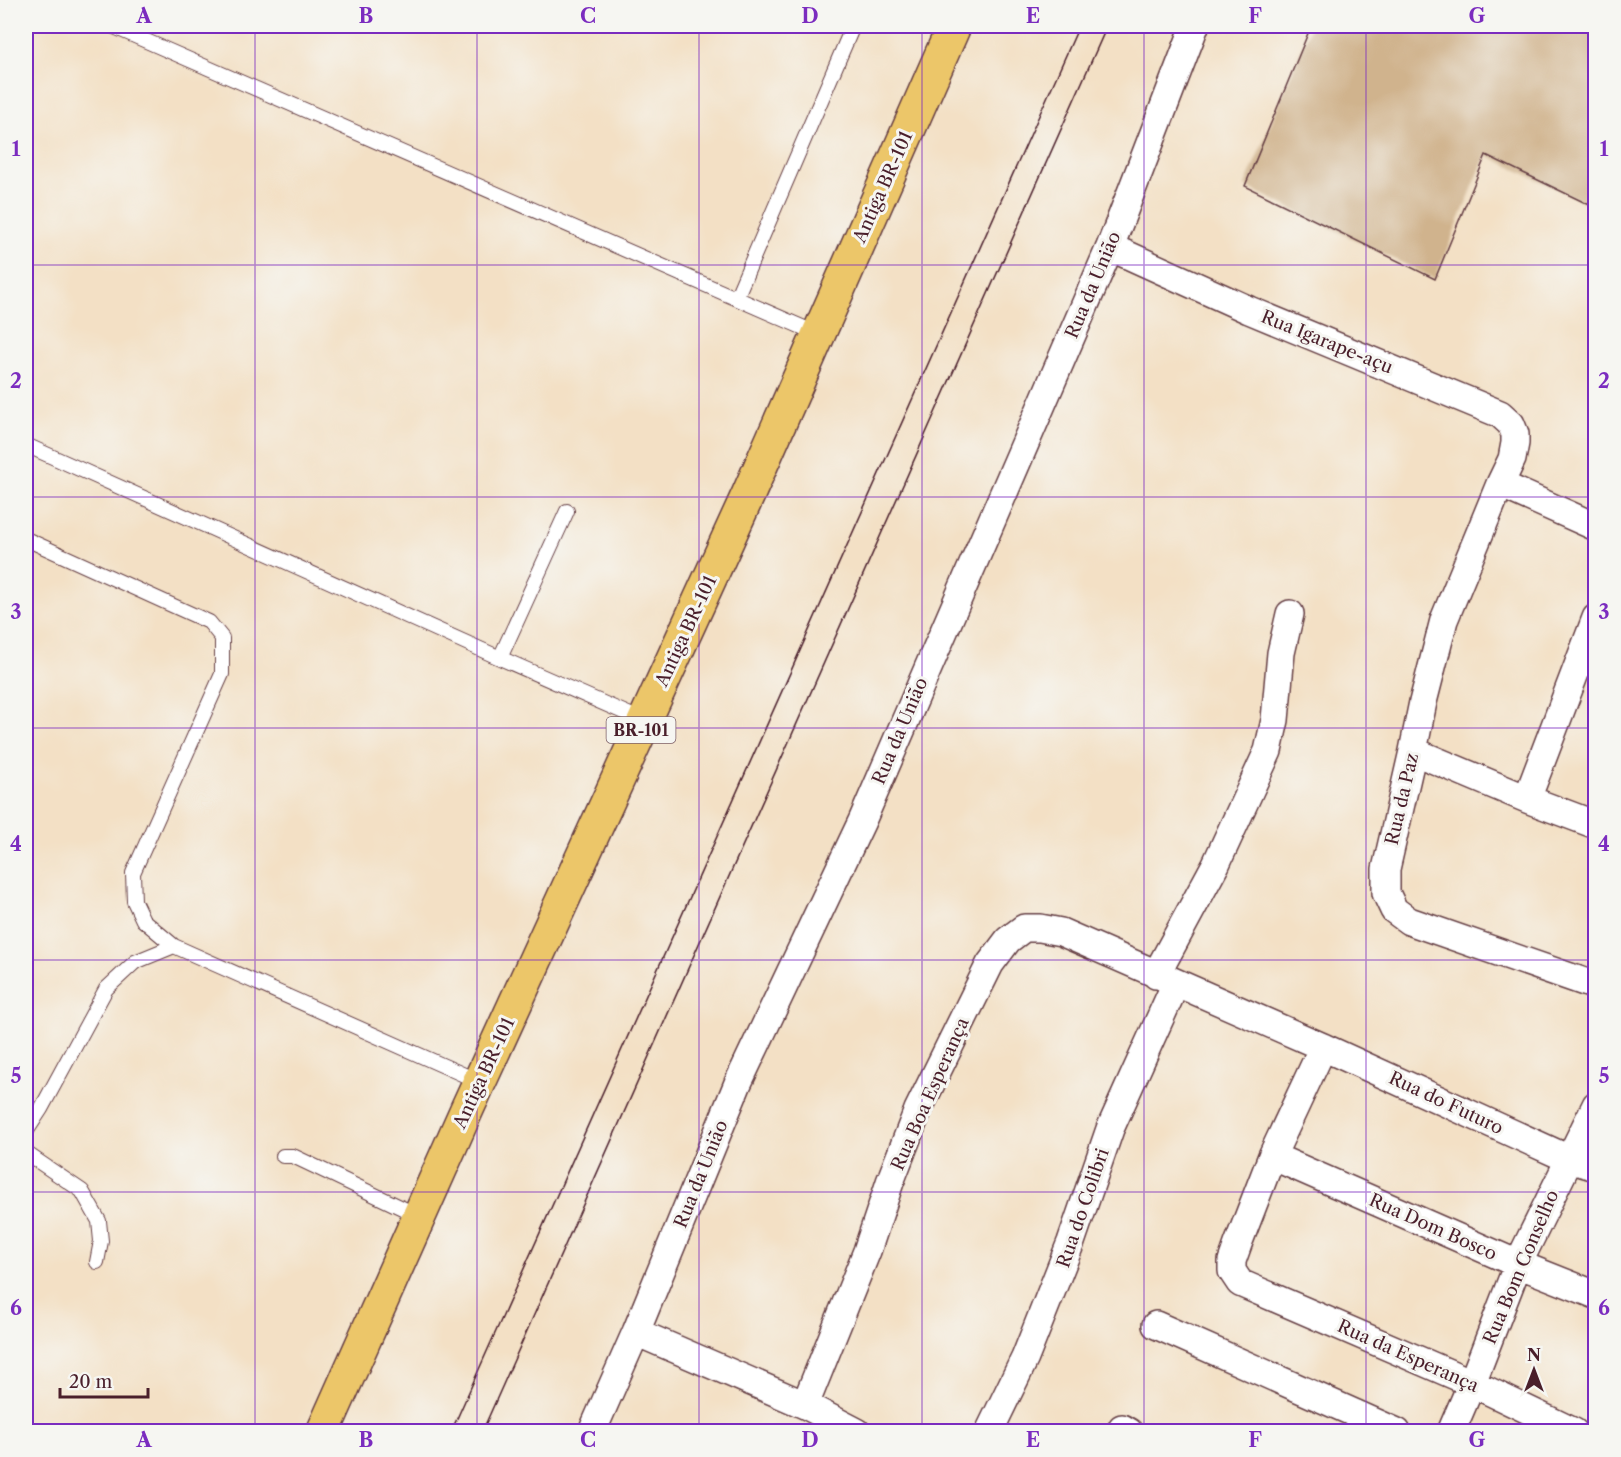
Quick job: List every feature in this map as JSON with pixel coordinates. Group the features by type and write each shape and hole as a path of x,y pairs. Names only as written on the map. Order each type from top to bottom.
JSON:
{"main road":[{"name":"Antiga BR-101","path":"323,1431 748,495 954,26"}],"street":[{"name":"Rua da União","path":"592,1431 636,1332 738,1083 862,821 1110,247 1195,26"},
{"name":"Rua Igarape-açu","path":"1110,247 1249,310 1500,414 1510,424 1515,434 1512,459"},
{"name":"Rua da Paz","path":"1512,459 1444,620 1423,702 1386,869 1386,893 1394,910 1409,921 1596,986"},
{"path":"1500,484 1596,527"},
{"path":"1166,979 1268,751 1275,720 1281,653 1290,614"},
{"path":"1527,800 1596,618"},
{"path":"1413,751 1527,800 1596,825"},
{"name":"Rua Boa Esperança","path":"805,1405 867,1251 918,1110 990,964 1008,940 1024,928 1041,928 1060,932 1323,1047"},
{"name":"Rua do Colibri","path":"989,1431 1025,1358 1071,1242 1166,979"},
{"path":"1272,1156 1323,1047"},
{"name":"Rua do Futuro","path":"1323,1047 1569,1159 1596,1167"},
{"name":"Rua Bom Conselho","path":"1451,1431 1518,1264 1596,1106"},
{"name":"Rua Dom Bosco","path":"1272,1156 1518,1264 1596,1295"},
{"name":"Rua da Esperança","path":"1272,1156 1232,1261 1232,1271 1240,1283 1472,1383 1574,1431"},
{"path":"1156,1325 1397,1431"},
{"path":"636,1332 805,1405 857,1431"}],"lane":[{"path":"112,26 818,334"},
{"path":"736,298 853,26"},
{"path":"26,445 644,721"},
{"path":"500,658 567,511"},
{"path":"26,539 209,622 222,638 222,675 133,873 134,901 142,920 174,946 480,1082"},
{"path":"26,1132 41,1109 106,989 135,962 174,946"},
{"path":"26,1153 82,1191 99,1221 101,1241 97,1262"},
{"path":"283,1156 293,1156 419,1216"}],"building":[{"path":"1311,26 1596,27 1596,208 1486,155 1435,279 1245,186"}],"tram line":[{"path":"451,1432 1079,26"},
{"path":"482,1432 1107,26"}]}
